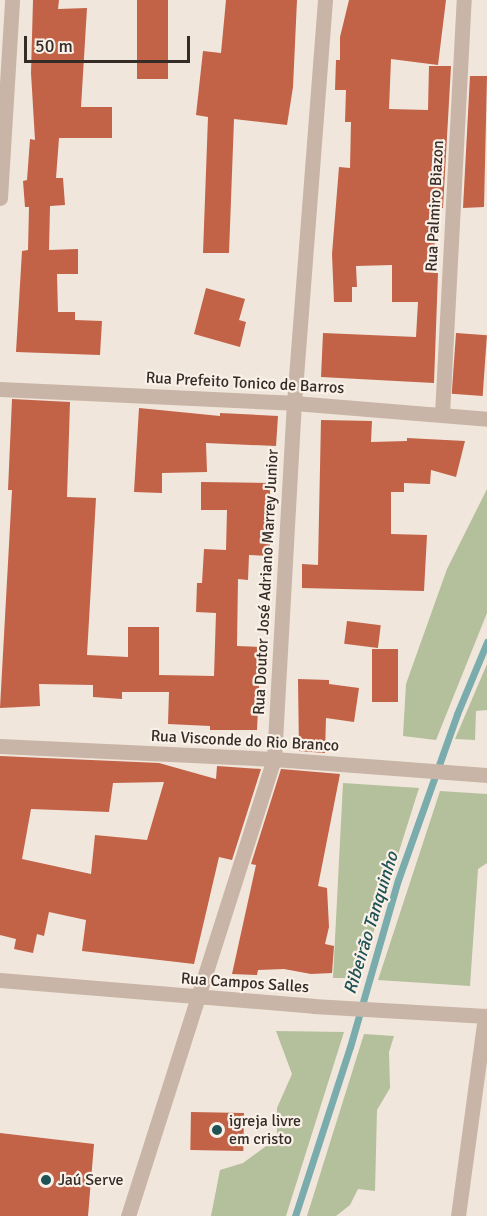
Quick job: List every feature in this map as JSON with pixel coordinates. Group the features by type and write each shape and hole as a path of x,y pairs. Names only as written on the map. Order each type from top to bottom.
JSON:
{"street":[{"path":"0,198 12,0"},
{"name":"Rua Doutor José Adriano Marrey Junior","path":"128,1216 274,759 294,403 325,0"},
{"name":"Rua Palmiro Biazon","path":"442,414 464,0"},
{"name":"Rua Prefeito Tonico de Barros","path":"0,389 294,403 487,419"},
{"name":"Rua Visconde do Rio Branco","path":"0,746 274,759 487,775"},
{"name":"Rua Campos Salles","path":"0,980 198,998 486,1016"},
{"path":"458,1216 486,1016"}],"green space":[{"path":"487,489 487,613 436,740 403,736 406,684 447,569"},
{"path":"487,664 487,710 476,711 475,740 455,739"},
{"path":"343,783 419,788 359,978 333,978"},
{"path":"440,791 487,794 487,863 478,869 470,986 378,980"},
{"path":"276,1031 344,1032 286,1216 211,1216 220,1170 243,1163 277,1138 277,1108 292,1074"},
{"path":"364,1034 394,1036 389,1052 390,1088 377,1110 375,1191 358,1189 350,1205 336,1216 307,1216"}],"building":[{"path":"33,0 59,0 58,9 87,8 81,107 112,107 112,138 59,138 56,178 63,178 65,205 50,206 49,250 78,249 78,274 57,274 58,312 75,312 75,320 102,321 100,355 16,352 22,251 28,250 29,207 25,207 23,181 27,180 30,139 35,140 31,73"},
{"path":"137,0 168,0 168,79 137,79"},
{"path":"226,0 297,0 293,87 287,125 234,119 229,253 203,253 208,117 196,115 203,51 221,53"},
{"path":"349,0 446,0 438,65 391,59 389,109 428,110 429,66 451,66 443,208 437,208 435,235 434,273 438,273 434,383 321,377 323,333 416,337 418,302 392,302 392,265 356,266 357,287 352,287 352,302 334,302 332,254 339,167 350,168 351,122 345,122 346,90 335,90 336,60 340,60 340,37"},
{"path":"470,76 487,76 484,207 463,208"},
{"path":"206,288 245,299 239,320 246,322 240,347 194,334"},
{"path":"456,333 487,335 483,396 452,394"},
{"path":"12,399 70,402 67,497 96,498 87,655 128,657 128,627 159,627 159,675 214,676 216,613 196,612 197,583 202,583 204,549 226,550 227,510 201,510 201,482 270,483 270,556 249,555 248,580 238,579 237,646 261,647 257,730 210,730 210,726 168,724 169,692 122,692 122,699 93,697 93,685 39,684 40,706 0,708 12,490 8,490"},
{"path":"139,408 220,416 220,413 278,416 276,446 206,443 207,472 162,473 162,493 134,492"},
{"path":"321,420 372,421 371,442 407,441 407,438 465,441 456,477 431,470 430,484 404,483 404,492 391,492 391,534 427,535 424,591 302,588 302,564 318,565"},
{"path":"347,621 381,625 378,648 344,644"},
{"path":"372,649 398,649 398,702 372,702"},
{"path":"298,679 329,680 329,684 359,688 354,722 326,718 325,753 299,751"},
{"path":"0,756 159,763 216,779 217,766 261,769 232,860 219,857 194,964 82,951 86,920 49,912 44,936 37,934 33,953 14,949 16,939 0,935","holes":["164,782 147,840 95,835 91,874 22,859 31,809 109,812 113,783"]},
{"path":"281,769 340,774 318,886 327,888 329,927 325,944 334,946 332,973 311,974 284,969 258,970 257,975 232,974 256,865 251,864"},
{"name":"igreja livre em cristo","path":"191,1112 244,1113 243,1151 190,1150"},
{"name":"Jaú Serve","path":"0,1133 94,1144 88,1216 0,1216"}],"waterway":[{"name":"Ribeirão Tanquinho","path":"295,1216 350,1047 398,880 457,714 487,642"}],"place":[{"name":"igreja livre em cristo","path":"217,1130"},
{"name":"Jaú Serve","path":"46,1180"}]}
